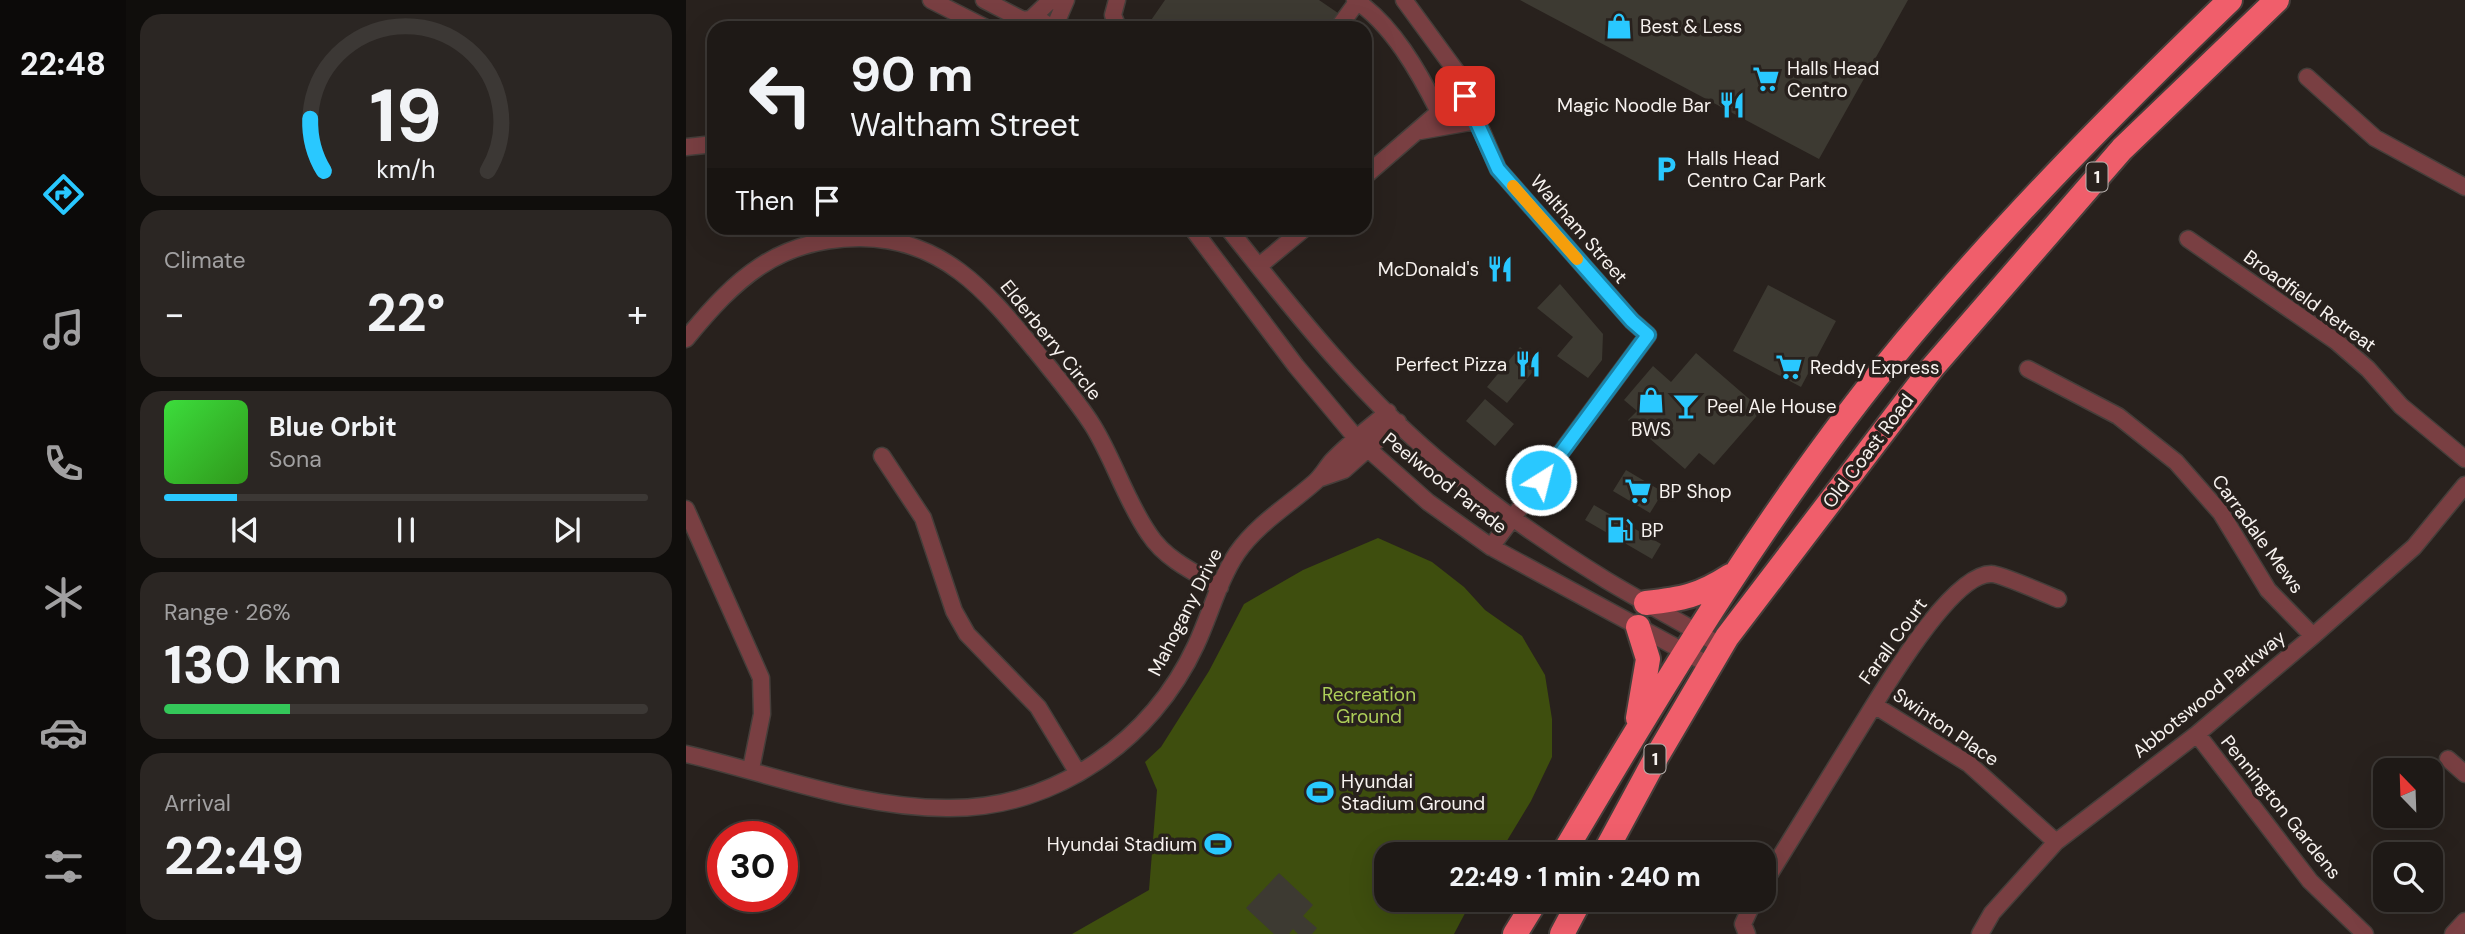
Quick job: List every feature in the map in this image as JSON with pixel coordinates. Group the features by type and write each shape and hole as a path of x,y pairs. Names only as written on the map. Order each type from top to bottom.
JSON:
{"highway":[{"name":"Old Coast Road","path":"1570,842 1691,641 1736,572 1858,403 1923,322 2077,151 2230,0"},
{"name":"Old Coast Road","path":"1611,842 1715,655 1932,368 2051,227 2122,149 2198,72 2277,0"},
{"path":"1646,603 1686,599 1706,592 1736,572"},
{"path":"1637,729 1648,659 1639,627"},
{"path":"1515,934 1529,912"},
{"path":"1562,934 1574,912"}],"street":[{"path":"931,0 972,21"},
{"path":"984,0 1022,21"},
{"path":"1025,21 1051,0"},
{"path":"1056,21 1066,0"},
{"path":"1115,21 1113,15 1117,0"},
{"name":"Waltham Street","path":"1404,0 1456,71 1498,169 1632,321 1648,335 1513,518"},
{"path":"1343,21 1356,1 1373,12 1425,84 1439,112"},
{"path":"2307,77 2375,138 2465,187"},
{"path":"1372,170 1439,112 1465,96"},
{"path":"1418,131 1476,121"},
{"path":"686,147 707,145"},
{"name":"Elderberry Circle","path":"686,340 713,306 758,265 822,235"},
{"name":"Elderberry Circle","path":"845,235 915,246 959,268 991,296 1093,426 1149,535 1166,554 1220,587"},
{"name":"Peelwood Parade","path":"1197,235 1362,445 1428,502 1491,547 1639,627 1691,641 1715,655"},
{"path":"1205,235 1211,254"},
{"name":"Peelwood Parade","path":"1234,235 1322,343 1393,417 1448,469 1513,518 1605,580 1646,603 1691,641 1715,655"},
{"path":"1259,266 1297,235"},
{"name":"Broadfield Retreat","path":"2188,239 2337,342 2368,369 2402,406 2465,459"},
{"name":"Carradale Mews","path":"2028,369 2118,416 2176,462 2221,513 2268,590 2313,636"},
{"name":"Mahogany Drive","path":"686,754 862,798 950,808 1020,800 1078,773 1140,729 1157,709 1196,646 1237,553 1262,525 1318,479 1343,470 1362,445 1393,417"},
{"path":"882,456 923,518 954,611 967,634 1038,707 1078,773"},
{"name":"Abbotswood Parkway","path":"1980,934 1992,913 2056,842 2197,734 2313,636 2414,547 2465,485"},
{"path":"686,509 761,678 762,714 751,769"},
{"path":"1491,547 1513,518"},
{"name":"Farall Court","path":"1874,705 1907,652 1936,615 1980,576 1993,573 2058,599"},
{"name":"Swinton Place","path":"1776,864 1874,705 1969,764 2056,842"},
{"name":"Pennington Gardens","path":"2197,734 2309,881 2365,934"},
{"path":"2448,759 2465,774"},
{"path":"1747,934 1743,924 1748,912"},
{"path":"2453,934 2465,921"}],"green space":[{"name":"Recreation Ground","path":"1378,538 1432,562 1464,587 1485,610 1522,636 1545,675 1552,719 1552,757 1531,801 1506,842 1374,842 1374,912 1466,912 1454,934 1072,934 1149,890 1157,790 1145,762 1161,747 1209,671 1244,604 1303,570"}],"building":[{"path":"1165,0 1319,0 1338,13 1333,21 1150,21"},
{"name":"Halls Head Centro","path":"1520,0 1908,0 1819,159"},
{"path":"1560,284 1603,334 1602,360 1588,378 1557,356 1573,337 1537,308"},
{"path":"1768,285 1836,321 1801,387 1733,351"},
{"path":"1520,347 1540,363 1507,403 1487,387"},
{"path":"1696,353 1762,410 1714,465 1699,453 1685,469 1628,420 1637,411 1624,400 1653,366 1671,382"},
{"path":"1485,399 1514,424 1495,446 1466,421"},
{"name":"BP Shop","path":"1626,470 1663,492 1650,513 1613,491"},
{"path":"1594,505 1661,544 1652,559 1585,520"},
{"path":"1279,873 1313,905 1303,916 1317,928 1312,934 1298,934 1293,929 1289,934 1274,934 1246,908"}],"slow traffic":[{"path":"1513,186 1577,259"}],"place":[{"name":"Best & Less","path":"1619,26"},
{"name":"Halls Head Centro","path":"1766,79"},
{"name":"Magic Noodle Bar","path":"1732,105"},
{"name":"Halls Head Centro Car Park","path":"1666,169"},
{"name":"McDonald's","path":"1500,269"},
{"name":"Perfect Pizza","path":"1528,364"},
{"name":"Reddy Express","path":"1789,367"},
{"name":"BWS","path":"1651,400"},
{"name":"Peel Ale House","path":"1686,406"},
{"name":"BP Shop","path":"1638,491"},
{"name":"BP","path":"1620,530"},
{"name":"Hyundai Stadium Ground","path":"1320,792"},
{"name":"Hyundai Stadium","path":"1218,844"}],"route":[{"path":"1465,96 1498,169 1632,321 1648,335 1541,480"}]}
